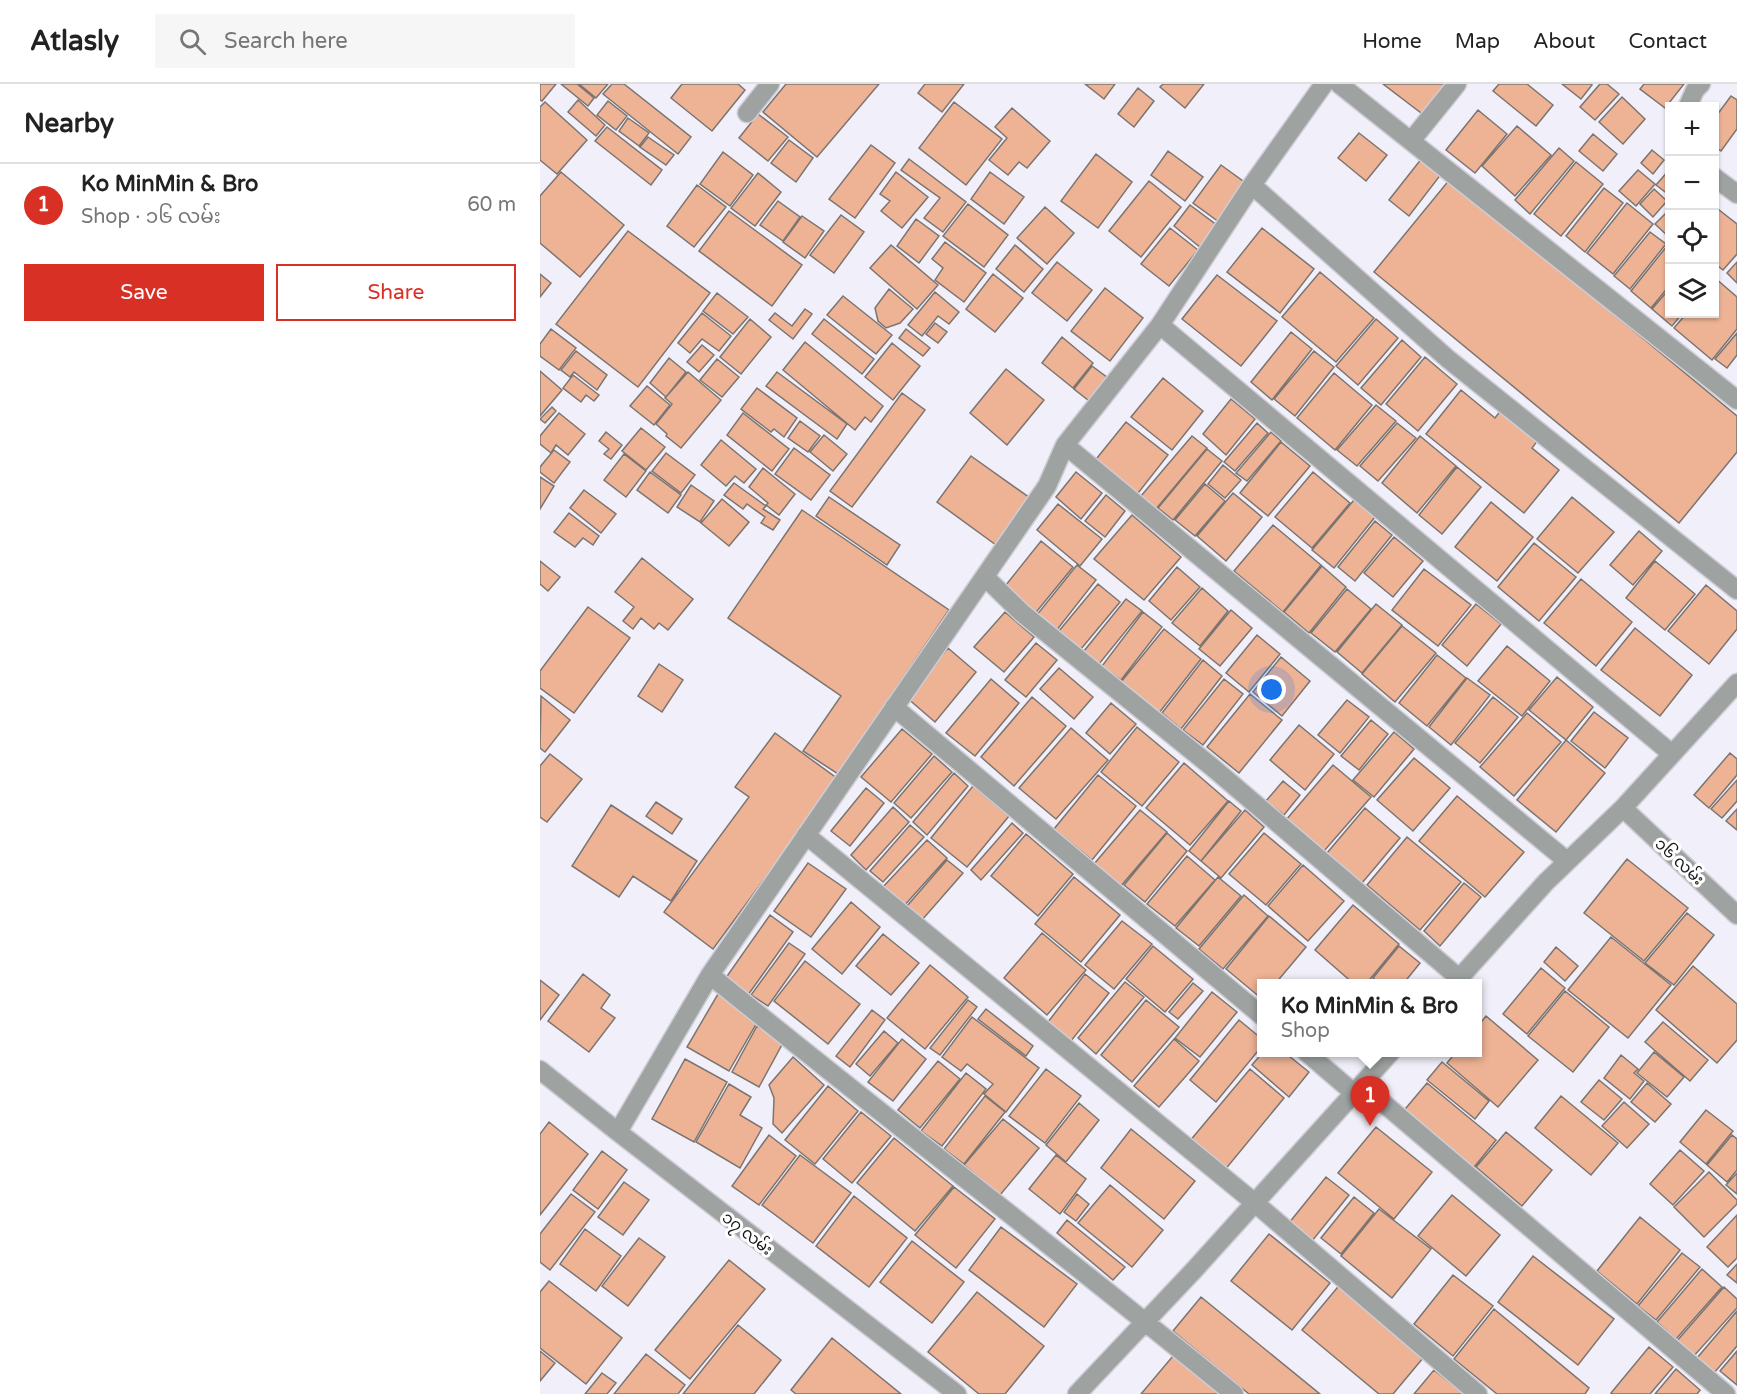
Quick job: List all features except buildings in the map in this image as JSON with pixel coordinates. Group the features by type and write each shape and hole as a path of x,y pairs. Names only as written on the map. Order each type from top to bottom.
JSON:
{"street":[{"path":"747,113 770,84"},
{"path":"618,1132 710,975 1047,486 1065,445 1160,325 1252,185 1324,84"},
{"path":"1339,84 1737,400"},
{"path":"1411,141 1456,84"},
{"path":"1690,102 1695,90 1701,84"},
{"path":"1719,181 1737,194"},
{"path":"1252,185 1448,359 1737,590"},
{"path":"1160,325 1672,754"},
{"path":"1065,445 1568,861"},
{"path":"985,577 1022,613 1212,767 1454,979"},
{"path":"1458,979 1546,882 1623,808 1737,683"},
{"path":"894,707 1257,1012"},
{"name":"၁၆ လမ်း","path":"1623,808 1737,915"},
{"path":"806,835 1255,1203 1478,1394"},
{"path":"710,975 1234,1394"},
{"path":"1312,1057 1358,1089 1726,1394"},
{"path":"1077,1394 1387,1057"},
{"name":"၁၇ လမ်း","path":"540,1070 957,1394"}],"place":[{"name":"Ko MinMin & Bro","path":"1370,1126"}]}
